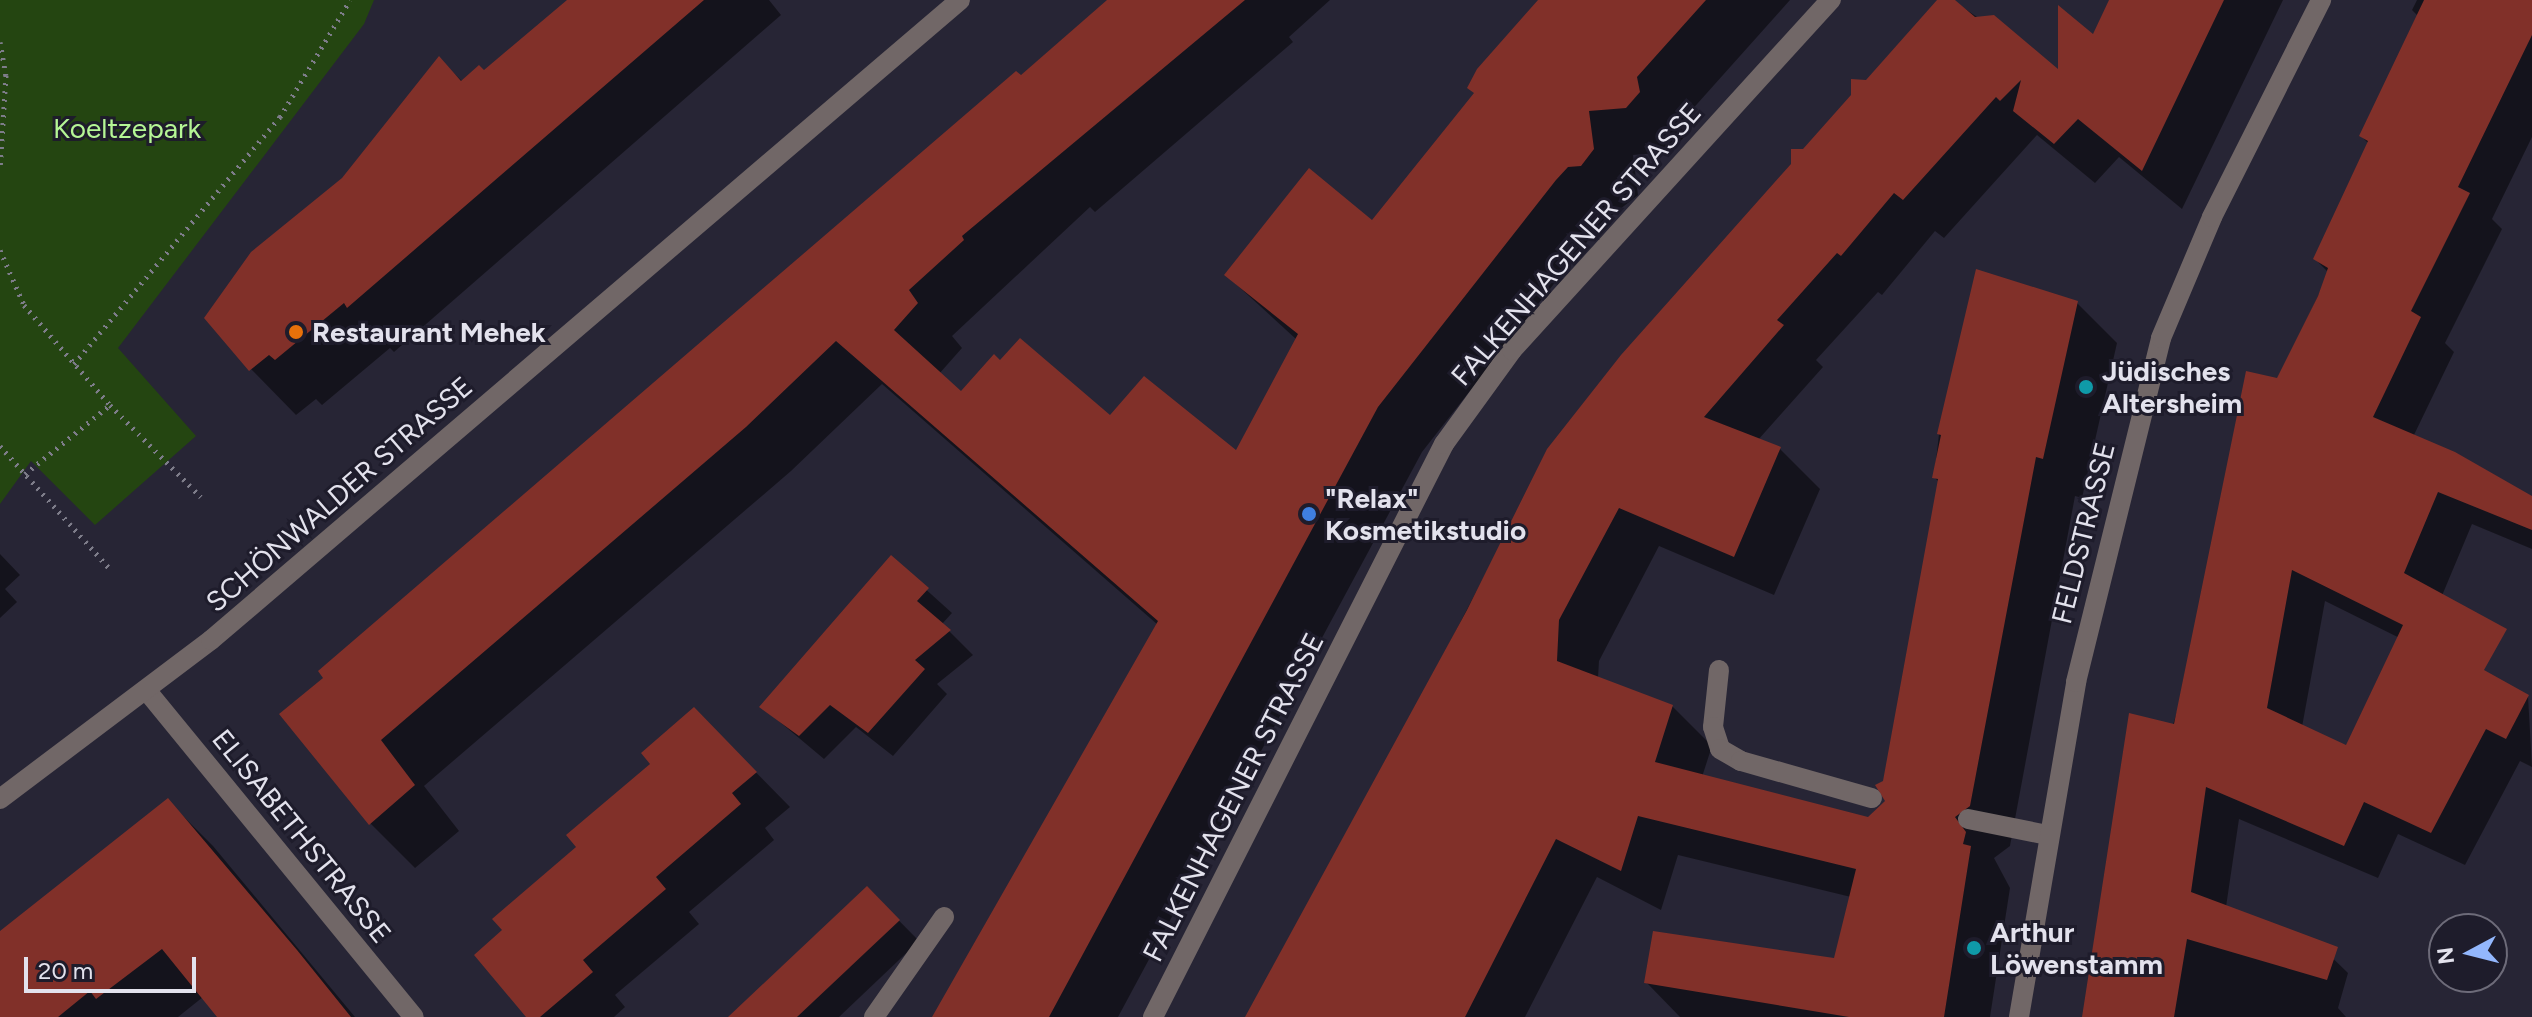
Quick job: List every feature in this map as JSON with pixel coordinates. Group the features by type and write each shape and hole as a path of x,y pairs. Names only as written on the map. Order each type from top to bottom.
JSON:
{"street":[{"name":"SCHÖNWALDER STRASSE","path":"0,799 147,691 960,0"},
{"name":"FALKENHAGENER STRASSE","path":"1153,1017 1444,444 1512,350 1831,0"},
{"name":"FELDSTRASSE","path":"2019,1017 2047,835 2076,682 2173,301 2321,0"},
{"path":"1719,670 1713,715 1720,749 1741,761 1872,798"},
{"name":"ELISABETHSTRASSE","path":"147,691 414,1017"},
{"path":"1968,819 2047,835"},
{"path":"874,1017 944,917"}],"path":[{"path":"74,364 280,117 350,0"},
{"path":"0,42 6,75 0,170"},
{"path":"0,250 24,305 110,405 201,497"},
{"path":"25,474 110,405"},
{"path":"0,446 111,570"}],"green space":[{"name":"Koeltzepark","path":"0,0 374,0 364,24 118,348 196,436 95,525 31,461 0,504"}],"building":[{"path":"567,0 704,0 347,308 344,303 275,360 269,355 249,371 204,318 251,252 342,178 439,56 461,81 479,65 484,70"},
{"path":"1107,0 1245,0 962,236 964,240 909,290 918,303 894,330 961,391 994,354 1000,360 1020,338 1110,415 1144,376 1236,450 1298,334 1224,275 1309,168 1372,220 1474,93 1467,88 1477,69 1538,0 1706,0 1637,77 1640,92 1626,108 1589,111 1594,149 1581,166 1568,167 1556,180 1378,407 1049,1017 932,1017 1158,621 836,341 746,427 381,740 415,785 369,825 279,714 323,678 318,671 1016,71 1021,75"},
{"path":"1937,0 1955,0 1975,17 1994,15 2058,69 2058,5 2093,34 2109,0 2224,0 2142,171 2078,119 2054,144 2013,111 2021,80 2000,101 1996,97 1903,200 1894,193 1841,256 1837,253 1777,320 1784,325 1704,417 1781,447 1734,557 1619,508 1559,620 1557,661 1673,705 1655,762 1868,817 1885,801 1875,785 1883,781 1938,479 1932,478 1941,435 1937,434 1976,269 2078,301 2043,459 2036,457 1970,806 1955,817 1966,832 1963,844 1971,846 1944,1017 1849,1017 1644,983 1653,931 1834,958 1856,869 1638,816 1621,871 1556,839 1465,1017 1245,1017 1467,610 1547,449 1621,355 1791,164 1791,149 1803,149 1851,95 1851,79 1866,80"},
{"path":"2424,0 2532,0 2532,35 2458,187 2470,193 2411,311 2421,317 2373,417 2455,452 2532,496 2532,530 2438,492 2404,573 2507,629 2484,670 2529,695 2506,739 2486,729 2431,833 2364,802 2344,846 2206,787 2191,892 2338,947 2327,980 2187,939 2174,1017 2082,1017 2129,713 2174,724 2246,371 2277,378 2318,296 2328,268 2313,259 2368,141 2359,136","holes":["2292,570 2403,625 2346,745 2267,708"]},
{"path":"891,555 929,588 917,601 951,630 915,660 925,669 868,733 830,705 799,736 759,707"},
{"path":"694,707 757,772 732,793 741,804 656,877 666,889 583,960 593,972 540,1017 526,1017 474,955 502,930 492,919 576,847 566,835 650,764 641,753"},
{"path":"168,798 351,1017 217,1017 162,949 96,999 90,991 58,1017 0,1017 0,931"},
{"path":"867,886 900,920 797,1017 728,1017"}],"place":[{"name":"Restaurant Mehek","path":"296,332"},
{"name":"Jüdisches Altersheim","path":"2086,387"},
{"name":"\"Relax\" Kosmetikstudio","path":"1309,514"},
{"name":"Arthur Löwenstamm","path":"1974,948"}]}
